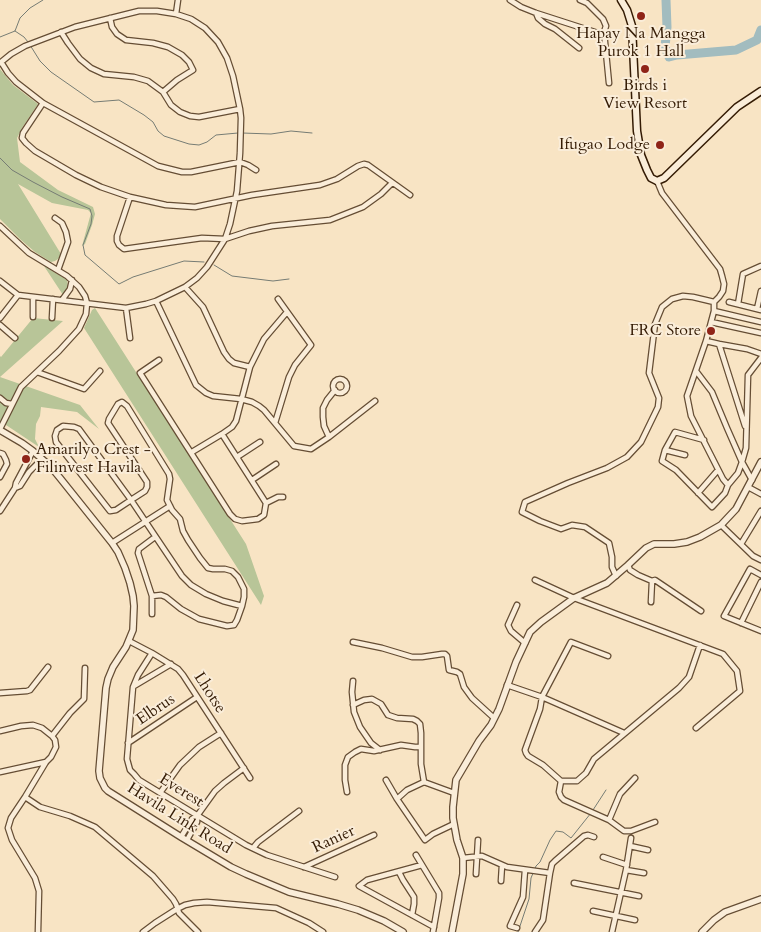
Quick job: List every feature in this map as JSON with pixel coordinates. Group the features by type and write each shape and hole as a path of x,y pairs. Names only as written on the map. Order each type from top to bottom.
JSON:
{"main road":[{"path":"621,0 628,10 632,26 637,131 641,155 651,178 657,181 664,178 737,107 761,91"}],"street":[{"path":"176,14 178,0"},
{"path":"510,0 521,8 601,34 604,32"},
{"path":"580,0 586,3 603,20 606,26 604,32 609,83"},
{"path":"0,280 18,294 126,308 156,301 185,287 207,268 225,239 236,199 240,162 241,118 233,76 218,42 205,28 191,19 157,11 139,11 75,27 25,46 0,63 16,82 43,103 158,166 182,172 191,172 240,162 256,170"},
{"path":"536,13 538,18 579,48"},
{"path":"110,18 117,34 126,40 168,47 182,55 189,62 193,70 163,92"},
{"path":"61,32 80,59 91,68 104,74 134,77 148,82 163,92 171,105 180,112 199,117 240,109"},
{"path":"43,103 24,133 22,138 26,143 35,151 76,175 130,197 166,205 195,207 252,195 320,185 337,179 364,164 410,195"},
{"path":"657,181 662,193 720,269 724,284 723,290 714,302 712,322 687,396 691,416 728,486"},
{"path":"130,197 117,236 119,245 124,249 202,238 225,239 272,226 330,220 362,207 381,194 392,183"},
{"path":"55,218 62,223 68,242 58,270"},
{"path":"0,226 29,253 72,280 79,287 88,303 86,314 79,329 21,387 0,430"},
{"path":"738,304 743,274 761,266"},
{"path":"62,300 70,289 72,280"},
{"path":"185,287 203,307 228,359 234,363 250,367"},
{"path":"729,302 759,309 761,291"},
{"path":"0,318 18,294"},
{"path":"616,576 612,566 609,543 585,526 572,525 561,529 522,512 526,502 607,468 627,457 641,442 658,407 659,398 649,373 656,324 662,307 672,299 683,296 693,296 714,302"},
{"path":"33,297 33,317"},
{"path":"52,318 53,299"},
{"path":"276,423 289,377 295,365 311,345 278,299"},
{"path":"156,301 196,385 206,394 241,398 259,406 276,423 294,446 311,449 375,401"},
{"path":"126,308 130,338"},
{"path":"714,311 761,322"},
{"path":"192,452 232,427 236,421 250,367 264,339 287,312"},
{"path":"712,322 761,333"},
{"path":"0,325 15,338"},
{"path":"706,341 747,349 761,354"},
{"path":"719,344 747,431"},
{"path":"704,440 675,432 665,450 662,461 676,470 712,507 725,493 738,473 742,462 746,448 748,374 761,358"},
{"path":"159,360 140,373 230,514 235,519 242,521 258,519 264,515 266,502 222,434"},
{"path":"37,372 84,389 100,371"},
{"path":"696,371 712,392 742,462 752,480"},
{"path":"329,437 322,417 323,408 326,400 335,390"},
{"path":"0,398 6,403 12,404"},
{"path":"152,596 161,595 166,597 181,609 199,619 227,626 234,625 237,620 242,606 244,589 238,577 232,571 208,568 188,540 180,519 167,500 169,474 127,406 122,402 118,404 108,423 147,482 145,492 131,500 116,510 110,511 56,442 57,430 63,426 79,429 131,500 182,576 191,585 206,594 242,606"},
{"name":"Havila Link Road","path":"0,430 22,443 42,459 60,478 112,543 118,552 130,583 133,596 133,630 108,679 100,756 100,778 102,784 108,791 231,866 289,892 358,910 384,921 403,932"},
{"path":"237,457 260,442"},
{"path":"665,450 685,454"},
{"path":"0,511 15,488 32,451"},
{"path":"0,453 3,454 7,464 0,477"},
{"path":"15,488 20,486 29,472 42,459"},
{"path":"452,932 462,881 463,858 454,824 453,812 456,780 499,709 507,685 530,632 574,598 607,583 646,548 654,544 687,542 721,525 736,509 761,462"},
{"path":"252,480 276,464"},
{"path":"698,493 718,470"},
{"path":"748,487 761,494"},
{"path":"266,502 283,497"},
{"path":"112,543 170,506"},
{"path":"741,544 761,511"},
{"path":"721,525 753,556 761,560"},
{"path":"152,614 152,596 138,553 139,549 155,537"},
{"path":"628,565 630,570 652,581 655,580 701,611"},
{"path":"761,575 750,569 724,616 761,631"},
{"path":"535,580 574,598 723,654 737,671 740,691 696,728"},
{"path":"651,602 652,581"},
{"path":"741,623 761,582"},
{"path":"517,605 508,626 525,643"},
{"name":"Lhotse","path":"129,641 178,669 250,778"},
{"path":"353,642 412,657 445,654 449,670 460,674 464,687 472,698 494,718"},
{"path":"608,656 571,642 542,697 540,709 525,750 528,756 543,765 561,781 577,781 586,773 594,759 679,688 689,677 700,645"},
{"name":"Everest","path":"152,654 138,675 133,687 127,759 130,770 139,780 240,842 267,854 335,877"},
{"path":"133,687 171,664"},
{"path":"0,693 30,690 48,667"},
{"path":"52,736 84,699 86,668"},
{"path":"353,680 354,712 360,727 371,743 380,750"},
{"path":"507,685 542,697 624,734"},
{"name":"Elbrus","path":"128,743 198,697"},
{"path":"353,705 364,700 372,700 381,704 388,715 397,718 413,719 420,724 420,764 424,782"},
{"path":"0,724 2,731 33,725 42,728 55,740 56,747 51,757 11,818 8,828 12,840 35,878 39,891 38,932"},
{"path":"160,793 180,765 199,747 221,733"},
{"path":"347,792 345,765 348,757 354,752 361,750 374,751 401,745 421,747"},
{"path":"0,772 46,762"},
{"path":"184,839 197,822 198,816 215,790 244,768"},
{"path":"609,820 620,794 635,778"},
{"path":"386,780 425,840 454,824"},
{"path":"561,781 559,792 564,800 609,820 624,831 629,832 640,829 655,822"},
{"path":"397,799 407,790 424,782 454,793"},
{"path":"25,797 40,807 70,816 94,827 152,876 173,899 178,913 198,932"},
{"path":"253,848 293,813 299,811"},
{"name":"Ranier","path":"304,867 372,836 372,844"},
{"path":"535,932 543,920 550,873 555,861 584,836 594,837"},
{"path":"612,932 627,867 631,838"},
{"path":"476,874 478,840"},
{"path":"630,846 648,850"},
{"path":"416,855 439,893 434,930 412,915 359,886 367,880 422,865"},
{"path":"463,858 482,856 507,867 550,873"},
{"path":"603,857 644,873"},
{"path":"501,881 502,865"},
{"path":"516,928 510,926 522,897 525,870"},
{"path":"400,872 414,897 412,915"},
{"path":"574,883 638,896"},
{"path":"702,932 725,912 761,898"},
{"path":"143,932 177,908 194,903 207,902 276,908 309,923 323,932"},
{"path":"593,911 635,920"}],"green space":[{"path":"0,69 13,85 38,104 17,138 20,162 58,190 93,207 95,214 92,225 85,244 82,246 91,213 88,210 52,203 18,184 61,254 55,261 51,262 35,252 0,219"},
{"path":"44,266 67,280 68,286 63,295"},
{"path":"95,308 246,544 264,596 261,605 84,328 92,310"},
{"path":"33,318 63,321 0,377 0,356"},
{"path":"0,377 80,405 99,429 77,412 41,407 40,416 36,424 35,439 39,447 0,421"}],"waterway":[{"path":"0,37 15,31 20,18 30,8 43,0"},
{"path":"666,0 667,27 665,47 669,57 736,50 757,40 761,30"},
{"path":"15,31 28,42"},
{"path":"30,45 40,61 51,72 94,102 119,100 153,122 158,131 164,136 189,144 199,145 216,135 238,133"},
{"path":"242,133 271,134 291,131 312,133"},
{"path":"0,158 12,170 33,182 90,209 92,216 91,224 83,245 85,255 119,284 133,277 184,261 204,262"},
{"path":"214,265 232,276 273,281 289,279"},
{"path":"593,810 606,790"},
{"path":"518,932 529,899 531,878 550,840 556,831 563,832 571,838 591,813"}],"place":[{"name":"Hapay Na Mangga Purok 1 Hall","path":"641,16"},
{"name":"Birds i View Resort","path":"645,69"},
{"name":"Ifugao Lodge","path":"660,145"},
{"name":"FRC Store","path":"711,331"},
{"name":"Amarilyo Crest - Filinvest Havila","path":"26,459"}]}
